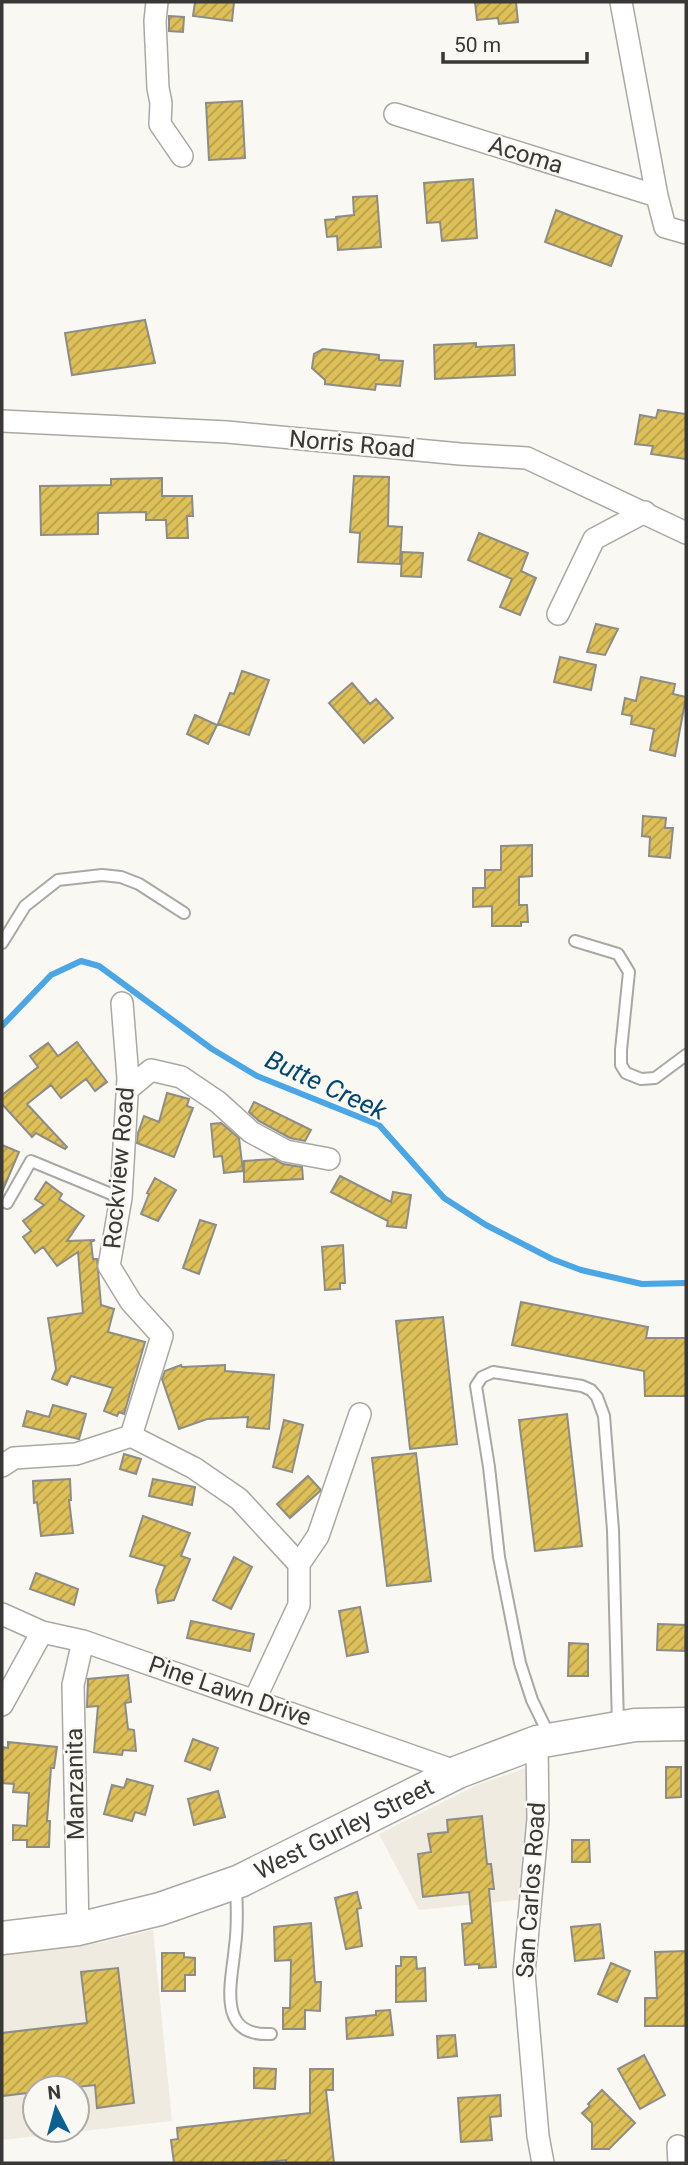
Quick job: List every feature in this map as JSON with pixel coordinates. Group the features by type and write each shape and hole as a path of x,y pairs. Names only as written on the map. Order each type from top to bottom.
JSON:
{"main road":[{"name":"West Gurley Street","path":"2,1938 78,1929 160,1909 236,1882 458,1772 544,1741 618,1727 686,1724"}],"street":[{"path":"157,2 155,21 160,124 182,156"},
{"path":"621,2 665,227 686,233"},
{"name":"Acoma","path":"395,114 657,196"},
{"name":"Norris Road","path":"2,421 227,432 527,458 686,533"},
{"path":"558,614 594,539 645,512"},
{"name":"Rockview Road","path":"122,1003 128,1078 121,1198 109,1266 131,1302 162,1336 131,1436"},
{"path":"127,1090 151,1070 181,1077 218,1102 251,1132 286,1151 329,1159"},
{"path":"255,1699 299,1605 299,1564 318,1536 360,1413"},
{"path":"2,1466 14,1458 76,1454 131,1436 194,1468 239,1499 299,1564"},
{"name":"Pine Lawn Drive","path":"2,1614 42,1632 83,1641 458,1772"},
{"path":"2,1705 42,1632"},
{"name":"Manzanita","path":"78,1929 73,1685 83,1641"},
{"name":"San Carlos Road","path":"543,2163 538,2136 524,1973 544,1741"}],"lane":[{"path":"2,943 25,906 58,880 102,875 121,877 139,884 184,913"},
{"path":"575,941 618,954 629,971 621,1049 621,1065 626,1073 641,1079 655,1078 686,1055"},
{"path":"7,1203 32,1161 121,1198"},
{"path":"544,1741 520,1662 499,1557 476,1386 482,1377 493,1372 582,1386 597,1396 604,1416 613,1530 618,1727"},
{"path":"236,1882 237,1918 229,1997 232,2014 239,2025 256,2035 271,2034"}],"shaded area":[{"path":"526,1768 530,1812 524,1899 419,1910 379,1834 479,1784"},
{"path":"153,1930 172,2121 91,2130 91,2074 21,2074 21,2138 2,2140 2,1955 99,1943"}],"building":[{"path":"195,2 234,2 232,21 193,16"},
{"path":"475,2 516,2 518,22 499,24 498,18 477,20"},
{"path":"169,16 184,17 183,32 169,31"},
{"path":"242,101 245,158 209,160 206,103"},
{"path":"473,179 477,238 442,241 440,222 427,223 424,183"},
{"path":"377,196 381,247 338,250 337,236 327,237 325,220 354,215 353,197"},
{"path":"556,210 622,236 611,266 545,242"},
{"path":"145,320 155,363 72,375 65,333"},
{"path":"476,343 476,347 514,345 515,375 435,379 434,345"},
{"path":"323,349 379,355 379,360 403,361 400,386 376,384 375,390 325,384 325,380 312,368 314,354"},
{"path":"658,410 686,414 686,459 651,454 653,446 635,444 640,415 656,418"},
{"path":"354,476 389,477 388,526 402,527 400,564 358,562 360,533 350,532"},
{"path":"162,478 162,496 192,496 193,516 187,516 188,538 167,538 166,520 146,520 146,512 98,513 98,534 41,535 40,486 111,485 111,479"},
{"path":"479,533 528,553 521,571 536,578 520,615 500,607 512,579 468,560"},
{"path":"402,552 423,553 421,577 401,576"},
{"path":"596,624 618,629 605,655 587,652"},
{"path":"560,657 596,665 591,690 554,682"},
{"path":"242,671 269,680 249,735 218,724 230,693 234,694"},
{"path":"641,677 675,684 673,694 686,697 675,756 650,750 654,729 631,724 632,716 622,714 625,698 636,701"},
{"path":"352,683 370,704 376,699 393,718 364,743 329,703"},
{"path":"195,715 217,725 208,744 187,734"},
{"path":"643,816 666,818 665,828 673,828 670,858 649,856 650,837 642,836"},
{"path":"532,845 532,876 519,877 519,905 527,905 528,922 521,922 521,926 492,926 492,906 473,907 473,888 485,888 485,870 501,870 501,846"},
{"path":"77,1042 107,1082 95,1091 86,1079 61,1098 51,1085 27,1104 67,1147 65,1149 36,1133 32,1137 2,1104 2,1095 38,1067 30,1056 48,1043 58,1056"},
{"path":"167,1093 189,1099 187,1106 193,1108 174,1157 137,1143 144,1116 159,1122"},
{"path":"254,1102 311,1130 305,1141 290,1138 259,1121 249,1112"},
{"path":"221,1123 239,1138 243,1171 224,1173 222,1156 214,1157 211,1124"},
{"path":"2,1145 19,1152 2,1192"},
{"path":"274,1159 283,1164 302,1167 303,1179 244,1182 244,1161"},
{"path":"340,1176 391,1202 393,1192 411,1195 406,1228 387,1226 388,1221 331,1192"},
{"path":"155,1178 176,1190 158,1221 141,1214"},
{"path":"46,1182 62,1194 59,1199 84,1216 67,1241 95,1240 91,1242 93,1259 97,1259 101,1305 114,1309 108,1332 145,1342 124,1414 119,1412 117,1416 104,1411 113,1388 71,1376 67,1385 52,1379 56,1369 48,1318 83,1313 78,1252 57,1266 43,1247 35,1253 23,1237 31,1231 23,1221 44,1205 35,1199"},
{"path":"200,1220 216,1225 199,1274 183,1268"},
{"path":"343,1245 345,1283 340,1283 340,1289 325,1290 322,1247"},
{"path":"521,1302 648,1327 646,1338 686,1338 686,1396 645,1396 644,1371 512,1345"},
{"path":"443,1317 457,1444 410,1449 396,1321"},
{"path":"181,1365 225,1365 225,1371 274,1375 269,1429 247,1427 248,1417 207,1419 179,1429 162,1379 165,1371"},
{"path":"53,1405 86,1414 79,1439 23,1426 27,1411 49,1417"},
{"path":"567,1414 582,1546 535,1551 519,1420"},
{"path":"284,1420 303,1425 292,1472 273,1467"},
{"path":"416,1453 431,1581 387,1586 372,1458"},
{"path":"124,1454 141,1459 136,1474 120,1469"},
{"path":"308,1476 320,1491 290,1518 277,1504"},
{"path":"70,1479 69,1500 73,1533 41,1536 37,1502 34,1503 33,1481"},
{"path":"153,1479 195,1487 192,1505 149,1496"},
{"path":"143,1516 190,1533 181,1556 190,1559 174,1600 158,1603 156,1590 165,1566 130,1556"},
{"path":"234,1557 252,1567 231,1609 213,1600"},
{"path":"36,1573 78,1589 74,1605 30,1589"},
{"path":"360,1607 368,1652 347,1656 339,1611"},
{"path":"191,1621 254,1634 250,1651 187,1638"},
{"path":"658,1624 686,1625 685,1651 657,1650"},
{"path":"569,1643 588,1644 588,1676 568,1676"},
{"path":"128,1675 131,1702 125,1703 128,1729 134,1730 136,1751 123,1750 122,1755 94,1752 98,1706 87,1707 88,1679"},
{"path":"193,1739 218,1748 210,1770 185,1761"},
{"path":"8,1742 57,1747 54,1768 51,1768 47,1821 50,1821 49,1847 27,1847 27,1840 13,1840 13,1825 27,1826 29,1793 13,1792 14,1784 2,1783 2,1747 8,1748"},
{"path":"666,1767 681,1767 681,1797 666,1798"},
{"path":"127,1779 153,1786 145,1815 135,1812 132,1821 104,1814 112,1785 124,1788"},
{"path":"218,1791 225,1817 194,1825 188,1799"},
{"path":"482,1816 487,1864 491,1864 494,1889 489,1889 496,1967 479,1968 479,1964 465,1965 462,1924 472,1923 469,1892 423,1897 418,1854 431,1852 428,1834 448,1832 447,1820"},
{"path":"572,1840 589,1840 590,1862 572,1862"},
{"path":"357,1892 361,1908 357,1909 362,1946 346,1949 335,1898"},
{"path":"311,1923 315,1982 321,1982 320,2011 305,2010 305,2029 283,2029 283,2008 290,2008 291,1960 275,1961 274,1927"},
{"path":"600,1924 604,1958 575,1961 571,1927"},
{"path":"686,1951 686,2026 645,2026 645,1998 657,1998 655,1952"},
{"path":"162,1953 184,1953 184,1957 195,1958 195,1975 185,1975 185,1991 162,1991"},
{"path":"401,1957 416,1957 417,1969 425,1968 426,2001 396,2002 396,1966 401,1966"},
{"path":"611,1963 630,1971 617,2002 598,1994"},
{"path":"118,1968 134,2103 97,2108 91,2074 21,2074 21,2094 2,2096 2,2033 87,2023 81,1972"},
{"path":"390,2010 393,2035 347,2039 346,2018 376,2015 376,2011"},
{"path":"455,2035 457,2056 438,2058 437,2036"},
{"path":"644,2055 665,2095 640,2109 618,2069"},
{"path":"254,2068 276,2069 275,2089 254,2088"},
{"path":"310,2069 333,2069 333,2090 326,2090 334,2163 286,2163 286,2160 257,2163 174,2163 171,2140 178,2139 177,2128 310,2113"},
{"path":"602,2090 635,2123 609,2149 592,2149 592,2123 582,2113"},
{"path":"500,2095 501,2116 490,2117 492,2140 461,2142 458,2098"}],"waterway":[{"name":"Butte Creek","path":"2,1026 51,975 81,961 99,966 212,1049 257,1076 379,1125 444,1198 486,1225 552,1259 581,1270 642,1284 686,1283"}]}
